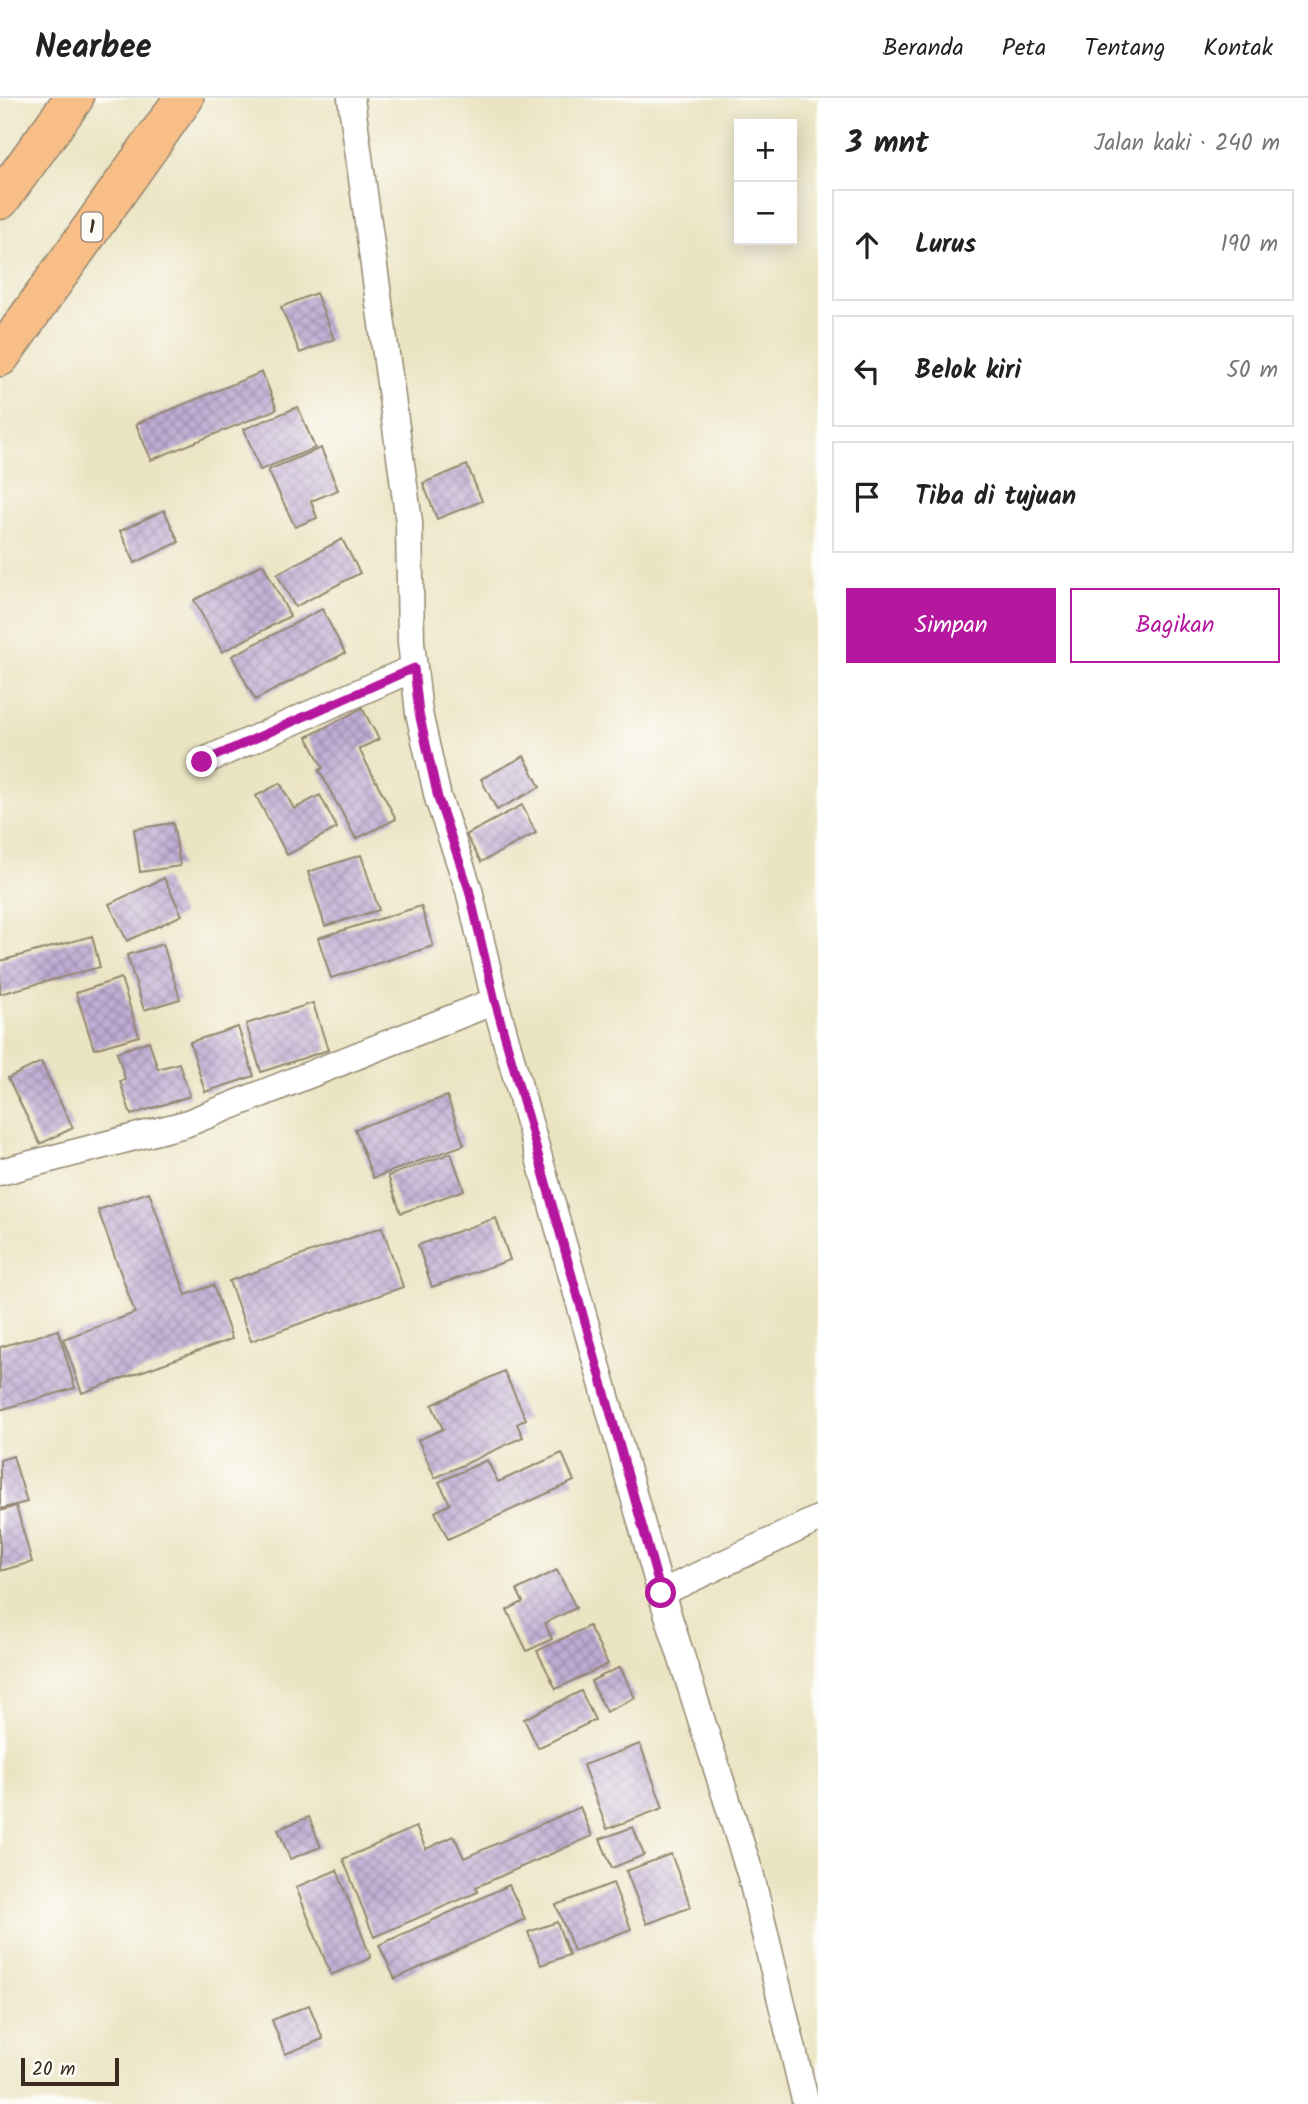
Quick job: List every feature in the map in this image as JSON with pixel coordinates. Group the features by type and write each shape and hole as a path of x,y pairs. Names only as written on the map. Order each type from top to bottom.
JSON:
{"highway":[{"path":"0,200 74,98"},
{"name":"1","path":"0,357 184,98"}],"street":[{"path":"351,98 409,522 414,668 419,713 438,798 469,890 495,1001 661,1593 751,1876 806,2104"},
{"path":"202,762 414,668"},
{"path":"0,1172 185,1124 495,1001"},
{"path":"661,1593 818,1520"}],"building":[{"path":"316,293 334,339 300,353 281,307"},
{"path":"262,372 277,409 151,460 136,424"},
{"path":"298,407 315,448 260,470 244,429"},
{"path":"321,448 338,490 311,501 317,518 295,527 268,470"},
{"path":"467,465 482,501 437,519 423,483"},
{"path":"164,510 179,542 135,563 120,531"},
{"path":"342,539 360,573 295,607 277,574"},
{"path":"263,564 290,616 222,652 194,600"},
{"path":"322,609 345,653 255,700 232,656"},
{"path":"362,708 379,739 359,749 396,819 356,839 319,770 323,768 307,737"},
{"path":"524,756 540,787 497,810 481,779"},
{"path":"280,783 294,809 320,795 337,828 287,855 256,796"},
{"path":"522,805 536,833 481,862 466,835"},
{"path":"173,823 180,866 140,872 134,829"},
{"path":"361,855 379,910 325,926 308,872"},
{"path":"164,878 182,915 127,941 109,904"},
{"path":"421,906 433,946 331,978 318,938"},
{"path":"92,936 100,967 0,994 0,961"},
{"path":"163,944 180,999 144,1010 127,955"},
{"path":"121,978 139,1036 94,1049 76,993"},
{"path":"313,1003 328,1050 261,1072 246,1024"},
{"path":"238,1027 254,1076 205,1092 190,1042"},
{"path":"149,1041 158,1069 179,1063 190,1096 131,1115 120,1081 125,1079 117,1052"},
{"path":"41,1062 73,1128 40,1144 8,1078"},
{"path":"447,1096 464,1145 373,1178 355,1129"},
{"path":"451,1153 464,1190 401,1213 388,1176"},
{"path":"149,1192 186,1295 213,1285 232,1339 82,1393 63,1339 135,1313 98,1210"},
{"path":"496,1218 510,1260 432,1287 418,1245"},
{"path":"382,1227 403,1287 251,1341 229,1281"},
{"path":"58,1330 75,1388 0,1410 0,1347"},
{"path":"504,1371 526,1419 517,1424 523,1437 435,1478 418,1440 443,1429 432,1405"},
{"path":"562,1453 574,1481 448,1539 435,1512 450,1504 439,1482 487,1460 498,1482"},
{"path":"13,1456 27,1502 0,1509 0,1460"},
{"path":"16,1506 32,1562 0,1571 0,1511"},
{"path":"557,1570 576,1608 545,1623 552,1639 527,1651 507,1610 523,1602 517,1590"},
{"path":"589,1626 608,1664 556,1689 537,1651"},
{"path":"620,1667 635,1698 606,1712 591,1681"},
{"path":"581,1691 595,1720 538,1748 524,1719"},
{"path":"640,1744 663,1808 607,1829 583,1765"},
{"path":"580,1807 592,1836 476,1887 478,1892 374,1937 343,1859 416,1827 426,1849 454,1836 464,1858"},
{"path":"309,1817 321,1847 290,1859 278,1829"},
{"path":"633,1827 644,1855 612,1868 600,1839"},
{"path":"671,1854 691,1907 647,1924 626,1871"},
{"path":"337,1870 371,1958 331,1975 296,1887"},
{"path":"613,1883 631,1929 574,1951 556,1905"},
{"path":"509,1885 525,1919 395,1979 379,1945"},
{"path":"557,1922 569,1955 541,1965 528,1932"},
{"path":"309,2005 323,2039 285,2054 272,2020"}],"route":[{"path":"202,762 414,668 419,713 438,798 469,890 495,1001 661,1593"}]}
